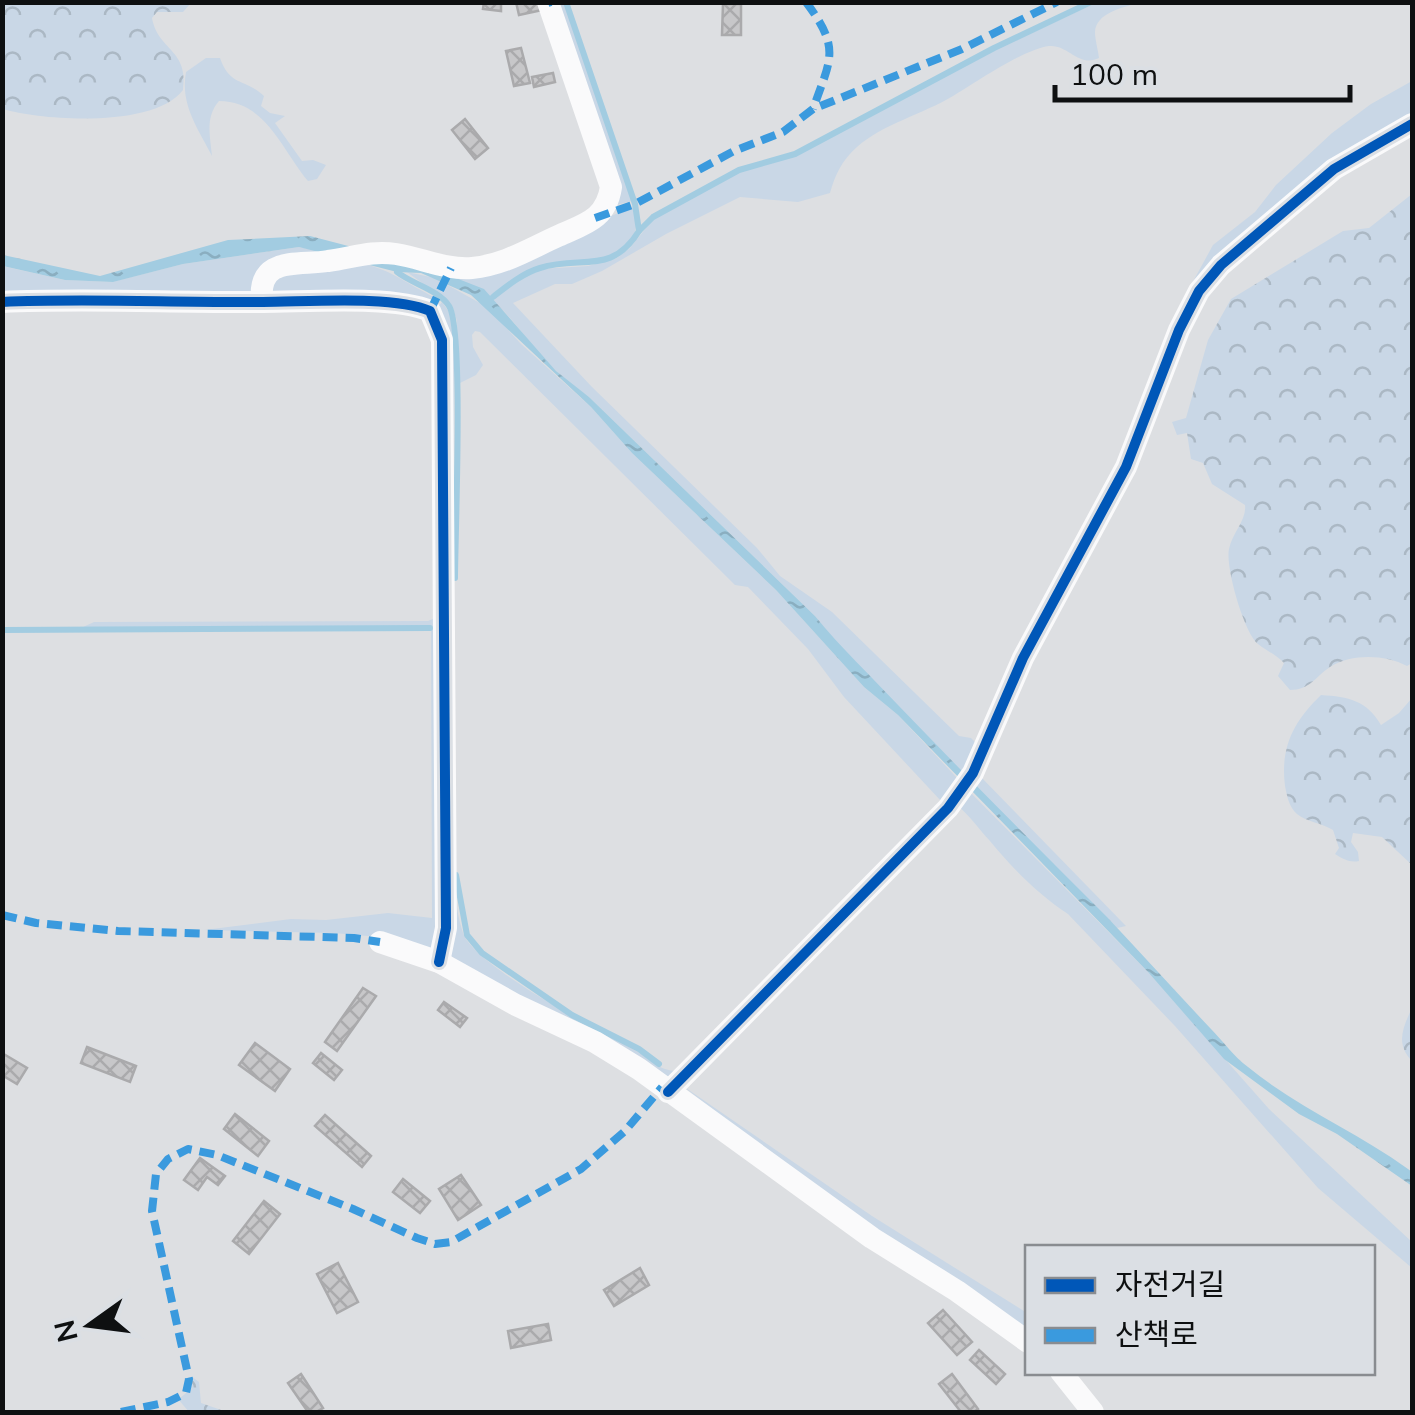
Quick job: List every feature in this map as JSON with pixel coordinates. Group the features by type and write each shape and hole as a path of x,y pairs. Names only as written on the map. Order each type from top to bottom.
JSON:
{"street":[{"path":"262,302 261,288 270,272 284,264 325,262 374,252 400,254 452,268 474,268 511,260 595,218 608,202 610,187 548,2"},
{"path":"668,1092 948,808 973,773 1023,658 1126,467 1179,330 1199,291 1221,265 1334,169 1412,124"},
{"path":"2,302 85,298 414,304 430,311 442,340 446,928 439,962"},
{"path":"380,942 439,962 516,1006 596,1042 786,1173 872,1238 1025,1340"},
{"path":"1062,1375 1093,1412"}],"green space":[{"path":"3,2 191,3 183,12 157,12 152,18 160,37 182,66 183,90 149,111 124,116 70,118 3,109"},
{"path":"558,3 564,3 632,201 616,205"},
{"path":"1096,3 1137,3 1100,20 1095,32 1099,58 1085,60 1056,46 1027,53 867,139 843,163 830,193 798,202 740,197 602,271 572,284 555,284 513,303 592,387 757,548 780,576 832,612 959,736 971,738 977,744 968,778 840,647 815,616 589,397 557,372 499,306 471,285 452,277 634,207 635,229 630,243 620,252 606,258 538,267 498,292 540,269 588,266 617,258 654,218 740,171 796,155 995,50"},
{"path":"206,58 220,58 228,74 264,96 261,106 285,116 275,123 302,161 326,165 317,179 308,181 261,118 235,103 219,101 212,114 212,156 192,116 185,84 186,72"},
{"path":"1412,81 1412,122 1220,262 1111,484 1178,309 1213,245 1255,212 1276,185 1332,133 1371,104"},
{"path":"1412,194 1412,663 1407,666 1369,657 1349,659 1330,667 1307,685 1290,690 1278,676 1284,663 1253,637 1233,584 1229,549 1245,505 1212,484 1203,463 1191,459 1187,433 1177,435 1172,422 1186,418 1208,340 1231,299 1343,231 1369,228"},
{"path":"299,247 334,254 296,258 256,295 3,296 2,266 65,280 112,282 183,264"},
{"path":"361,263 434,297 430,303 266,294 273,276"},
{"path":"407,272 435,278 487,307 776,590 864,687 898,715 957,778 941,801 844,697 808,649 748,587 735,585 480,332 472,335 473,347 483,365 476,375 458,384 457,321 452,305"},
{"path":"442,302 451,315 454,358 453,855 455,896 463,933 472,947 514,980 659,1067 676,1071 668,1078 464,967 451,956 435,311"},
{"path":"437,332 435,955 379,937 204,930 388,913 432,918 431,627 81,628 94,622 435,618"},
{"path":"1321,695 1356,701 1381,725 1412,698 1412,865 1382,837 1353,833 1351,842 1359,861 1344,859 1335,854 1339,848 1333,830 1301,817 1290,805 1284,772 1287,747 1296,725"},
{"path":"978,774 1126,926 1117,928 972,783"},
{"path":"967,789 1148,972 1269,1109 1412,1242 1412,1268 1318,1188 1175,1026 1068,914 1007,861 957,805"},
{"path":"1412,1008 1412,1061 1402,1042"},
{"path":"680,1084 872,1216 1025,1312 1025,1334 768,1153"},
{"path":"191,1376 199,1382 201,1403 227,1412 189,1412 178,1399 189,1390"}],"water":[{"path":"310,236 425,266 484,289 556,371 589,397 815,616 1238,1058 1267,1082 1408,1169 1412,1172 1412,1186 1337,1134 1299,1114 1224,1059 1148,972 898,715 864,687 776,590 471,295 421,273 397,272 299,247 183,264 113,282 65,280 3,266 3,255 100,276 228,240"}],"building":[{"path":"484,2 501,2 501,11 483,9"},
{"path":"516,2 540,2 542,10 519,15"},
{"path":"723,4 741,4 741,35 722,35"},
{"path":"521,48 530,83 514,86 506,51"},
{"path":"553,73 555,82 534,87 532,77"},
{"path":"465,119 488,148 475,159 452,130"},
{"path":"363,988 376,996 337,1051 325,1042"},
{"path":"444,1002 467,1018 460,1027 438,1010"},
{"path":"255,1043 290,1069 275,1091 239,1065"},
{"path":"87,1047 136,1066 130,1082 81,1063"},
{"path":"2,1053 27,1068 17,1084 2,1075"},
{"path":"321,1053 342,1070 334,1080 313,1063"},
{"path":"235,1114 269,1141 258,1156 224,1129"},
{"path":"325,1115 371,1156 362,1167 315,1126"},
{"path":"200,1158 225,1176 218,1185 207,1177 198,1190 184,1180"},
{"path":"461,1175 481,1205 458,1220 439,1189"},
{"path":"403,1179 430,1201 420,1213 393,1192"},
{"path":"264,1201 280,1214 249,1254 233,1241"},
{"path":"338,1263 358,1302 337,1313 317,1274"},
{"path":"640,1268 649,1285 614,1306 604,1290"},
{"path":"943,1310 972,1342 957,1355 928,1323"},
{"path":"548,1324 551,1340 511,1348 508,1331"},
{"path":"979,1350 1005,1374 996,1384 970,1360"},
{"path":"301,1374 323,1408 316,1412 308,1412 288,1383"},
{"path":"952,1374 978,1409 974,1412 961,1412 939,1384"}],"waterway":[{"path":"493,297 521,276 540,268 606,259 628,245 639,231 635,204 566,2"},
{"path":"639,231 653,217 739,170 795,154 994,48 1091,2"},
{"path":"397,272 445,300 454,322 455,578"},
{"path":"2,630 430,628"},
{"path":"456,875 467,935 482,953 572,1015 639,1049 659,1064"}],"marked path":[{"path":"806,2 824,31 829,54 813,109"},
{"path":"595,218 635,204 734,151 783,132 813,109 962,49 1057,2"},
{"path":"430,311 451,268"},
{"path":"2,915 36,923 118,931 380,942"},
{"path":"121,1412 168,1402 186,1393 189,1379 152,1211 156,1174 168,1159 188,1149 217,1155 417,1238 435,1244 451,1242 581,1169 625,1131 662,1087"}],"cycle path":[{"path":"668,1092 948,808 973,773 1023,658 1126,467 1179,330 1199,291 1221,265 1334,169 1412,124"},
{"path":"2,302 349,300 395,303 430,311 442,340 446,928 439,962"}]}
